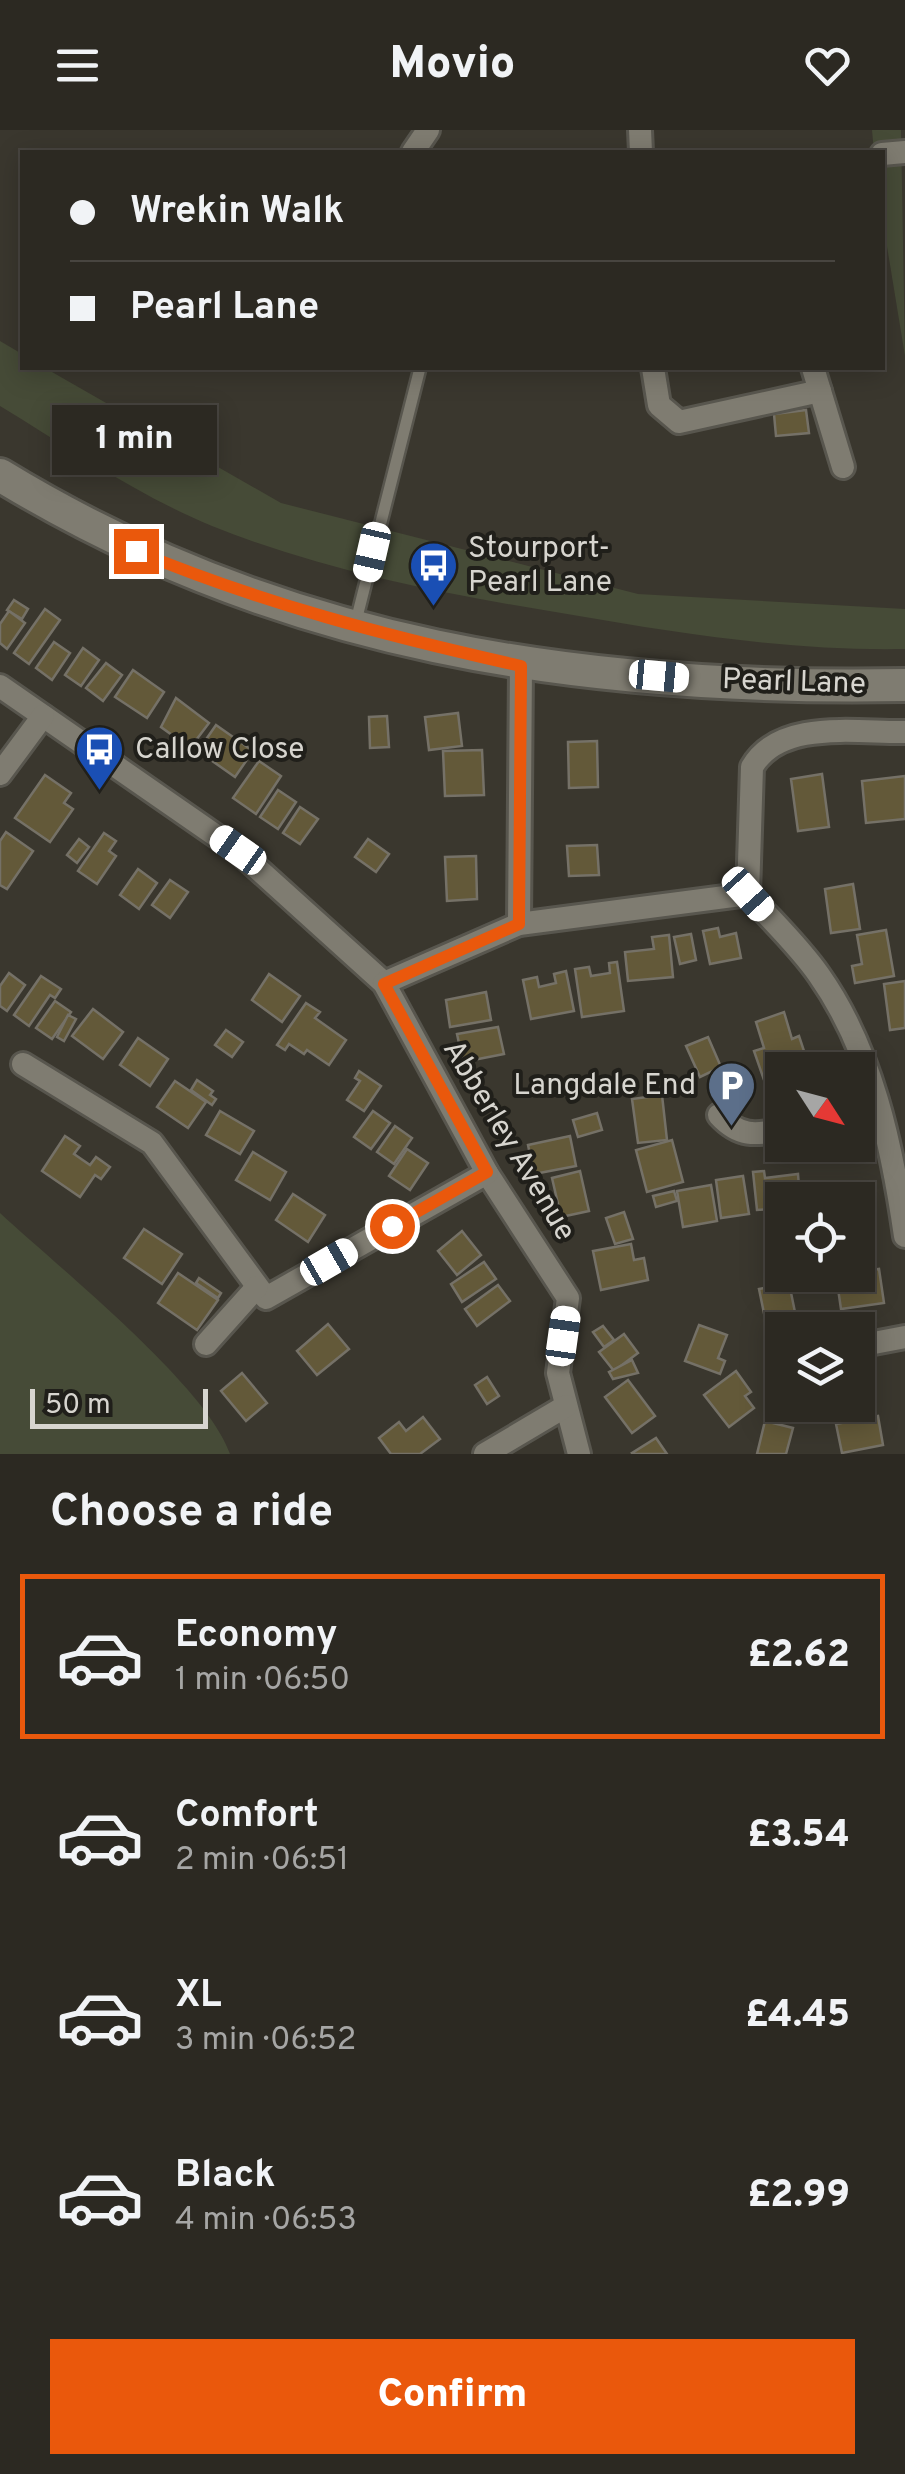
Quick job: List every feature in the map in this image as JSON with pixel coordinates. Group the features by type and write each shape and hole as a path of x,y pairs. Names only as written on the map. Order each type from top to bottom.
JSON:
{"main road":[{"name":"Pearl Lane","path":"0,475 136,551 231,590 354,629 521,666 762,684 905,686"}],"street":[{"path":"652,370 660,405 679,422 730,415 820,391"},
{"path":"814,370 843,467"},
{"path":"519,924 521,666"},
{"name":"Abberley Avenue","path":"0,686 238,850 384,984 487,1172 568,1298 558,1374 579,1454"},
{"path":"0,774 43,716"},
{"path":"856,1052 852,1030 818,974 748,894 752,766 772,744 817,733 905,732"},
{"path":"384,984 519,924 748,894"},
{"path":"23,1064 152,1143 266,1298 487,1172"},
{"path":"720,1115 732,1128 752,1136 765,1133"},
{"path":"875,1134 904,1220"},
{"path":"206,1344 257,1287"},
{"path":"875,1343 905,1337"},
{"path":"485,1454 566,1406"}],"lane":[{"path":"354,629 419,370"}],"green space":[{"path":"872,130 901,130 905,356 885,234 885,150 874,150"},
{"path":"0,341 20,353 20,370 48,370 281,503 638,594 905,609 905,649 780,644 697,635 481,599 344,569 255,542 157,500 0,406"},
{"path":"0,1213 162,1362 216,1426 230,1454 0,1454"}],"building":[{"path":"806,410 809,433 776,436 774,414"},
{"path":"14,600 28,609 22,619 7,610"},
{"path":"45,609 60,620 29,664 14,653"},
{"path":"9,611 25,623 7,649 0,643 0,624"},
{"path":"54,642 70,653 52,680 36,668"},
{"path":"83,648 99,660 81,686 65,675"},
{"path":"106,663 122,675 103,701 86,688"},
{"path":"133,670 164,692 147,718 115,697"},
{"path":"176,698 209,723 190,748 161,727"},
{"path":"458,713 462,746 429,750 425,717"},
{"path":"387,716 389,747 370,748 369,717"},
{"path":"216,725 253,751 235,777 198,751"},
{"path":"597,741 598,787 569,788 568,742"},
{"path":"482,750 484,795 445,796 443,751"},
{"path":"259,761 281,776 256,814 233,798"},
{"path":"822,774 829,827 798,831 791,779"},
{"path":"45,775 71,793 64,803 73,809 50,842 15,818"},
{"path":"905,776 905,819 866,823 862,781"},
{"path":"278,790 296,802 278,829 260,817"},
{"path":"300,807 318,819 300,844 283,833"},
{"path":"6,832 33,851 7,889 0,885 0,841"},
{"path":"104,833 116,841 109,851 116,856 97,884 78,871"},
{"path":"79,839 89,847 77,863 67,855"},
{"path":"368,839 389,854 376,872 355,857"},
{"path":"597,845 599,875 569,876 567,846"},
{"path":"476,856 477,899 447,901 445,857"},
{"path":"138,869 157,883 139,909 120,895"},
{"path":"170,880 188,892 170,918 152,905"},
{"path":"853,884 860,929 831,933 825,889"},
{"path":"718,928 720,937 736,933 741,958 710,964 703,931"},
{"path":"886,930 894,976 855,983 852,966 862,964 857,935"},
{"path":"691,934 696,960 680,964 674,937"},
{"path":"669,935 673,977 628,981 625,952 654,949 652,937"},
{"path":"617,962 624,1011 582,1017 575,969 589,967 591,976 610,973 609,963"},
{"path":"566,971 574,1011 531,1019 523,980 537,977 539,987 556,983 554,974"},
{"path":"9,973 25,985 7,1011 0,1006 0,986"},
{"path":"269,974 300,996 282,1022 252,1000"},
{"path":"41,976 61,989 55,998 50,995 29,1026 14,1015"},
{"path":"905,981 905,1028 890,1030 884,984"},
{"path":"486,992 491,1020 450,1027 446,1000"},
{"path":"55,1001 71,1012 52,1039 36,1028"},
{"path":"306,1003 320,1012 315,1018 346,1040 329,1065 307,1050 304,1054 289,1044 285,1050 277,1045"},
{"path":"93,1009 123,1032 103,1059 72,1036"},
{"path":"784,1012 792,1039 799,1036 804,1052 765,1052 764,1080 754,1051 764,1048 756,1022"},
{"path":"68,1015 76,1019 64,1041 57,1037"},
{"path":"498,1027 504,1054 463,1062 457,1034"},
{"path":"226,1030 243,1042 232,1057 215,1045"},
{"path":"708,1037 721,1067 700,1077 686,1046"},
{"path":"138,1038 168,1059 150,1086 120,1065"},
{"path":"359,1071 381,1086 364,1111 347,1100 360,1081 355,1078"},
{"path":"197,1080 213,1091 210,1095 216,1099 212,1105 191,1090"},
{"path":"175,1081 206,1102 188,1128 157,1107"},
{"path":"662,1095 667,1140 638,1143 632,1099"},
{"path":"220,1111 254,1131 240,1154 206,1135"},
{"path":"373,1111 390,1123 371,1149 354,1137"},
{"path":"597,1113 602,1130 578,1137 573,1120"},
{"path":"395,1126 412,1138 394,1164 377,1152"},
{"path":"65,1136 80,1146 74,1154 90,1165 96,1157 110,1167 101,1179 95,1175 80,1197 42,1171"},
{"path":"570,1136 576,1166 534,1174 528,1145"},
{"path":"672,1140 683,1182 647,1192 636,1150"},
{"path":"407,1149 428,1163 410,1190 389,1176"},
{"path":"253,1152 286,1172 270,1200 236,1180"},
{"path":"580,1171 589,1211 561,1217 552,1178"},
{"path":"764,1171 765,1178 798,1174 799,1182 765,1182 765,1209 757,1210 753,1172"},
{"path":"743,1176 749,1214 721,1218 716,1180"},
{"path":"711,1185 717,1221 683,1227 677,1191"},
{"path":"674,1191 677,1201 656,1207 653,1196"},
{"path":"293,1194 325,1215 308,1242 276,1220"},
{"path":"624,1212 633,1239 615,1244 606,1218"},
{"path":"144,1229 182,1254 162,1284 124,1258"},
{"path":"462,1231 481,1255 457,1275 438,1251"},
{"path":"631,1244 634,1260 644,1258 648,1280 601,1290 593,1251"},
{"path":"484,1262 496,1279 462,1302 451,1284"},
{"path":"879,1269 884,1303 841,1309 838,1292 875,1292 875,1270"},
{"path":"178,1273 218,1300 197,1330 158,1303"},
{"path":"199,1278 221,1293 218,1298 196,1283"},
{"path":"498,1285 510,1301 477,1326 465,1309"},
{"path":"759,1289 791,1292 795,1312 765,1312 765,1318"},
{"path":"328,1324 349,1349 317,1375 297,1351"},
{"path":"699,1325 727,1335 718,1358 725,1361 720,1374 685,1361"},
{"path":"603,1326 614,1340 604,1347 593,1332"},
{"path":"624,1334 638,1353 614,1371 599,1352"},
{"path":"632,1360 638,1373 613,1379 609,1372"},
{"path":"736,1371 751,1392 745,1396 754,1408 729,1427 704,1395"},
{"path":"242,1373 267,1403 246,1421 221,1391"},
{"path":"487,1377 499,1396 487,1404 475,1385"},
{"path":"628,1380 655,1416 632,1433 605,1397"},
{"path":"878,1416 883,1445 842,1453 836,1424 875,1422"},
{"path":"423,1417 440,1439 420,1454 391,1454 379,1438 399,1422 406,1431"},
{"path":"765,1421 793,1428 786,1454 757,1454"},
{"path":"656,1438 667,1454 632,1453"}],"place":[{"name":"Stourport- Pearl Lane","path":"433,608"},
{"name":"Callow Close","path":"100,792"},
{"name":"Langdale End","path":"731,1128"}],"route":[{"path":"136,551 231,590 354,629 521,666 519,924 384,984 487,1172 392,1226"}]}
